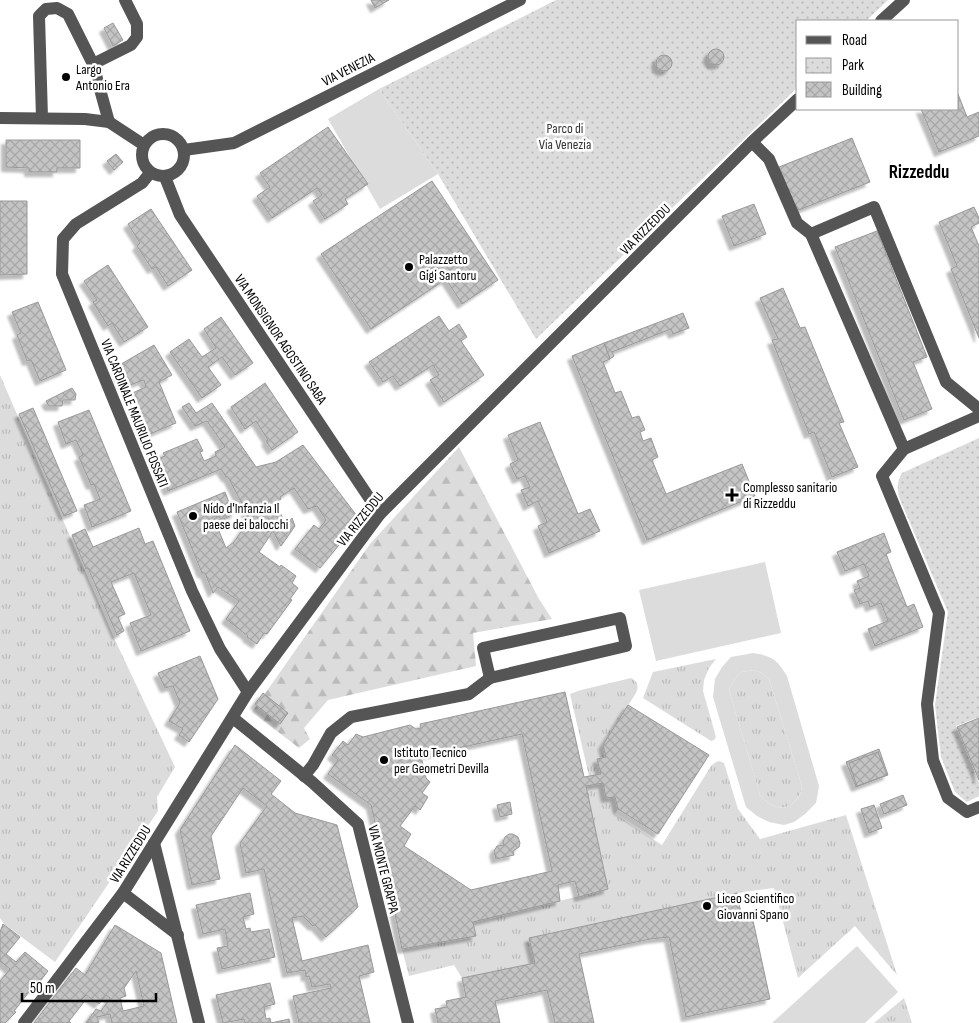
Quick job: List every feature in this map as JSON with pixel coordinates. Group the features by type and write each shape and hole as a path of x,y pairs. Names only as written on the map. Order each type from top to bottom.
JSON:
{"street":[{"path":"93,64 131,45 137,37 137,24 125,0"},
{"name":"VIA VENEZIA","path":"184,150 234,143 520,0"},
{"path":"882,20 904,0"},
{"path":"42,118 39,16 46,10 57,8 68,14 93,64 109,122"},
{"name":"VIA RIZZEDDU","path":"24,1023 123,893 248,692 380,514 752,142 796,101"},
{"path":"0,118 85,119 109,122 144,145"},
{"path":"169,134 181,143 184,150 185,158 183,165 172,175 164,177 150,172 142,160 144,145 154,135 169,134"},
{"path":"752,142 769,159 797,223 811,234 904,449"},
{"name":"VIA CARDINALE MAURILIO FOSSATI","path":"150,172 142,183 76,224 63,239 62,274 192,591 220,649 248,692"},
{"name":"VIA MONSIGNOR AGOSTINO SABA","path":"164,177 180,214 380,514"},
{"path":"811,234 874,207 946,382 979,409"},
{"path":"979,416 904,449 882,476 939,613 927,704 933,760 948,798 967,812 979,807"},
{"path":"304,776 313,766 331,733 351,717 469,694 490,678 626,646 620,618 484,648 490,678"},
{"name":"VIA MONTE GRAPPA","path":"233,718 304,776 358,824 408,1023"},
{"path":"154,843 199,1023"},
{"path":"123,893 178,936"}],"green space":[{"name":"Parco di Via Venezia","path":"556,0 888,0 867,20 796,20 796,89 536,339 438,174 379,89"},
{"path":"379,89 438,174 380,209 328,119"},
{"path":"0,375 115,640 175,767 157,797 158,811 55,962 4,924 0,918"},
{"path":"979,438 979,717 956,726 979,782 979,796 967,802 955,792 941,757 935,705 948,612 899,497 898,487 902,473"},
{"path":"459,447 539,599 552,619 473,633 476,666 328,700 304,728 310,739 299,748 252,712 370,544"},
{"path":"765,562 781,633 656,661 639,590"},
{"path":"753,653 770,657 777,662 787,676 819,786 816,803 794,822 784,825 769,822 757,816 746,807 713,697 715,679 731,657","holes":["754,670 762,673 769,679 802,786 798,798 791,805 781,808 772,805 760,795 729,690 741,672"]},
{"path":"716,659 709,668 704,680 703,691 716,737 714,740 711,741 643,698 653,672"},
{"path":"754,670 762,673 769,679 802,786 801,792 795,801 786,807 781,808 772,805 760,795 729,690 741,672"},
{"path":"631,678 637,684 636,693 603,745 606,757 597,759 601,774 589,776 570,694"},
{"path":"719,761 724,763 738,809 760,839 846,815 897,975 855,926 798,978 774,888 737,893 530,938 535,963 462,978 454,965 409,976 402,949 476,936 473,922 608,889 586,786 603,783 606,798 615,797 618,809 615,814 662,845 711,766"},
{"path":"857,946 898,992 865,1023 772,1023"},
{"path":"904,998 912,1023 874,1023"}],"building":[{"path":"371,0 389,0 375,8"},
{"path":"113,23 123,40 113,46 104,28"},
{"path":"713,49 719,49 724,54 722,63 713,65 708,60 708,54"},
{"path":"661,55 667,55 672,60 670,69 661,71 656,66 656,60"},
{"path":"959,97 967,117 979,112 979,136 939,152 921,110 959,110"},
{"path":"328,127 368,184 345,199 348,204 325,219 313,201 322,195 317,188 272,218 257,196 270,187 260,173"},
{"path":"852,138 870,182 796,211 779,167"},
{"path":"6,140 80,140 80,168 57,168 57,172 29,172 29,168 6,167"},
{"path":"116,154 123,162 114,170 107,161"},
{"name":"Palazzetto Gigi Santoru","path":"432,181 498,280 462,304 446,279 371,329 321,254"},
{"path":"0,201 27,201 27,274 0,275"},
{"path":"754,204 766,234 734,246 722,216"},
{"path":"974,207 979,218 979,223 971,227 979,246 979,338 951,269 957,266 939,222"},
{"path":"151,209 192,270 168,286 156,267 152,269 137,246 140,243 128,224"},
{"path":"877,231 927,357 913,362 932,409 904,420 835,247"},
{"path":"108,265 148,327 124,342 112,323 108,326 93,302 97,300 84,281"},
{"path":"783,288 800,328 805,327 844,422 839,423 858,467 832,477 814,432 809,434 772,340 778,339 760,298"},
{"path":"38,302 66,370 40,381 31,360 27,361 17,335 21,333 12,312"},
{"path":"683,313 689,328 673,334 671,329 612,352 614,356 610,359 604,343"},
{"path":"439,316 449,331 459,324 467,337 461,341 484,375 444,402 430,380 439,375 433,365 400,386 393,376 383,382 369,362"},
{"path":"221,317 253,363 235,375 222,357 208,367 221,385 202,398 170,352 189,339 202,357 216,348 204,329"},
{"path":"604,343 610,359 603,362 615,393 621,391 632,418 639,416 645,430 640,432 643,441 651,438 658,457 652,460 666,494 742,464 755,496 647,540 572,356"},
{"path":"154,345 172,375 159,382 176,423 145,436 128,395 146,387 144,380 124,387 116,367"},
{"path":"265,383 298,432 272,450 256,421 245,429 231,407"},
{"path":"72,388 76,394 75,400 63,400 62,406 49,406 46,401"},
{"path":"189,403 196,413 212,403 256,467 276,462 303,445 357,516 355,518 357,520 352,526 353,528 320,568 295,549 314,525 319,529 326,520 317,506 308,509 294,488 280,497 281,499 275,503 286,524 292,518 295,526 281,546 273,531 259,552 296,576 292,583 298,588 290,599 292,600 267,634 264,633 257,644 226,619 239,601 218,587 213,593 205,573 202,573 177,512 225,492 230,505 232,504 236,513 221,520 219,516 214,519 226,548 234,542 248,522 248,515 228,477 226,477 221,469 168,491 155,460 165,456 163,453 197,439 203,451 200,452 204,461 216,456 215,452 225,447 207,421 195,426 182,407"},
{"path":"33,408 77,511 64,516 19,414"},
{"path":"89,410 131,511 92,527 84,505 100,499 94,484 91,485 79,457 83,455 76,440 66,444 58,422"},
{"path":"540,422 578,514 590,509 600,531 549,553 538,526 547,522 538,501 528,506 521,490 530,487 525,476 517,479 510,464 518,460 508,435"},
{"path":"139,528 145,544 153,541 190,631 141,651 130,623 151,615 134,573 111,582 125,614 118,617 124,631 117,635 72,535 85,529 93,547"},
{"path":"884,533 891,552 886,554 907,607 914,604 923,627 875,646 868,629 888,621 881,603 870,607 868,601 860,604 854,590 860,588 857,581 869,576 864,564 845,571 837,552"},
{"path":"200,656 218,699 189,742 179,735 183,729 169,721 180,703 173,686 165,688 158,673"},
{"path":"565,692 584,777 601,774 597,759 606,757 603,745 628,705 709,755 658,834 618,809 615,797 606,798 603,783 586,786 608,889 579,897 575,881 558,885 560,901 473,922 476,936 402,949 371,805 328,774 338,760 332,755 343,741 348,745 356,734 363,737 410,725 416,729 421,728 420,724","holes":["522,734 552,871 471,890 404,846 411,834 400,826 415,806 420,810 428,797 422,793 430,782 426,778 420,752 427,750 427,755"]},
{"path":"263,693 288,713 280,724 255,704"},
{"path":"979,718 979,780 957,727"},
{"path":"235,745 281,781 271,794 295,813 337,825 358,907 326,937 303,916 292,918 302,961 368,945 374,972 359,976 370,1023 299,1023 293,996 331,988 330,984 312,987 309,976 306,977 305,970 287,973 264,869 246,873 240,843 267,806 243,788 211,836 220,879 192,885 180,830"},
{"path":"879,749 888,775 856,787 846,762"},
{"path":"878,752 887,775 857,786 849,763"},
{"path":"903,795 907,805 884,814 880,804"},
{"path":"510,802 512,814 500,817 497,805"},
{"path":"874,805 882,828 869,833 861,809"},
{"path":"509,834 518,837 519,847 513,851 514,855 496,859 494,851 497,846 504,845 505,837"},
{"path":"250,893 254,914 243,917 246,929 250,928 251,932 269,929 275,957 222,969 217,948 228,946 225,929 203,934 196,905"},
{"path":"737,893 742,918 752,916 770,999 686,1017 669,937 650,939 579,954 594,1023 555,1023 547,990 495,1001 500,1023 438,1023 435,1009 447,1007 446,1001 466,997 462,978 535,963 529,938"},
{"path":"3,924 20,937 6,954 16,962 25,952 48,971 14,1011 16,1012 5,1023 0,1023 0,981 10,969 0,961 0,932"},
{"path":"115,925 161,953 177,1023 112,1023 110,1014 97,1017 99,1023 86,1023 96,1009 101,1011 110,998 106,995 99,1004 86,995 81,1000 84,1002 69,1021 71,1023 34,1023 76,968 85,975","holes":["136,971 144,1006 123,1011 120,998 126,996 124,988"]},
{"path":"270,983 275,1004 264,1007 266,1019 270,1018 271,1023 245,1023 244,1019 223,1023 216,995"},
{"path":"289,1019 290,1023 271,1023"}],"place":[{"name":"Largo Antonio Era","path":"66,77"},
{"name":"Palazzetto Gigi Santoru","path":"409,267"},
{"name":"Complesso sanitario di Rizzeddu","path":"732,495"},
{"name":"Nido d'Infanzia Il paese dei balocchi","path":"193,516"},
{"name":"Istituto Tecnico per Geometri Devilla","path":"384,760"},
{"name":"Liceo Scientifico Giovanni Spano","path":"707,906"}],"district":[{"name":"Rizzeddu","path":"919,171"}]}
